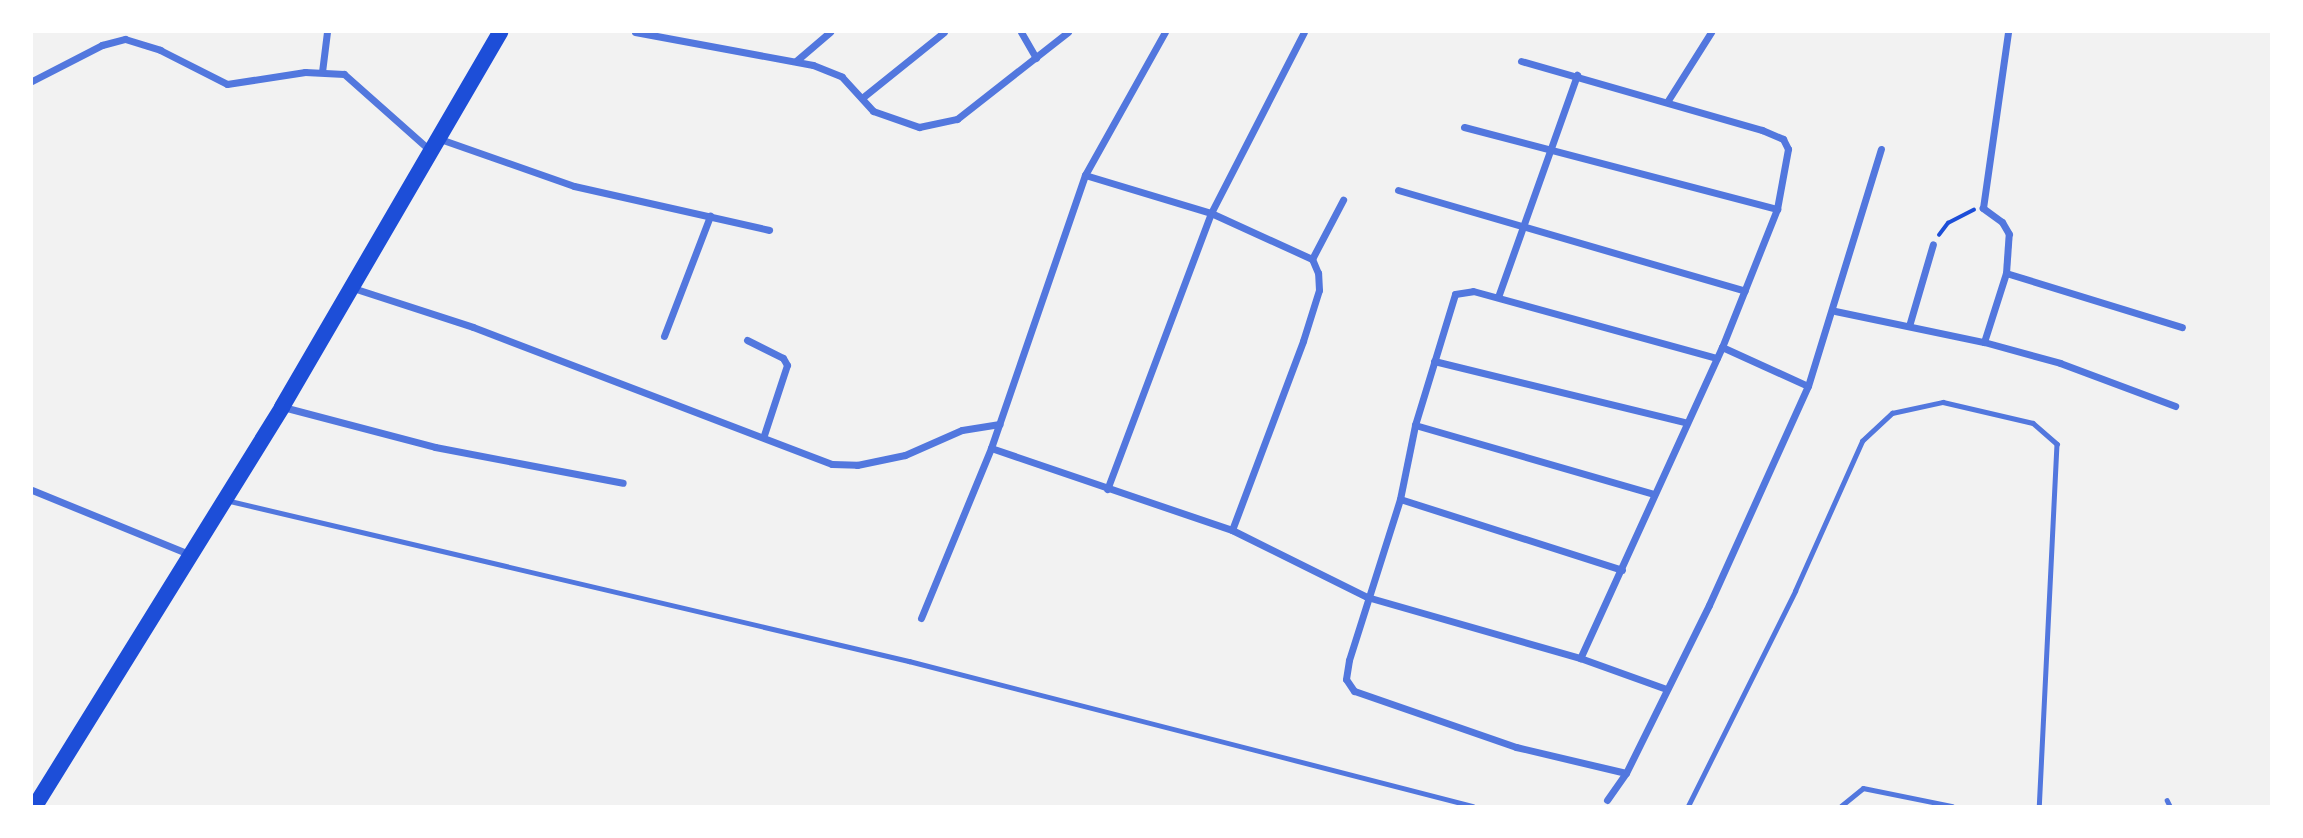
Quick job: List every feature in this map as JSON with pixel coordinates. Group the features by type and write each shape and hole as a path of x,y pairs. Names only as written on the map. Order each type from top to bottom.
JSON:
{"highway":[{"path":"35,807 282,407 437,146 500,32"}],"street":[{"path":"321,72 327,32"},
{"path":"635,32 796,61 842,77 873,111 919,127 946,125 1068,32"},
{"path":"796,61 830,32"},
{"path":"862,98 944,32"},
{"path":"1021,32 1037,58"},
{"path":"920,618 991,449 1086,175 1165,32"},
{"path":"1107,489 1210,213 1304,32"},
{"path":"1667,102 1711,32"},
{"path":"1984,342 2006,273 2009,234 2002,222 1983,208 2007,32"},
{"path":"32,81 102,45 125,39 160,50 227,84 321,72 350,76 437,146 574,186 769,230"},
{"path":"1521,61 1769,132 1785,141 1787,160 1777,209 1722,347 1685,422 1622,570 1580,658"},
{"path":"1498,297 1577,75"},
{"path":"1464,127 1551,153 1777,209"},
{"path":"1607,800 1626,774 1808,386 1835,311 1881,149"},
{"path":"1086,175 1210,213 1312,259"},
{"path":"1398,190 1523,223 1745,291"},
{"path":"1233,530 1318,290 1312,259 1343,200"},
{"path":"664,336 710,216"},
{"path":"1909,326 1933,244"},
{"path":"2006,273 2182,327"},
{"path":"353,288 764,435 832,464 850,466 905,455 962,430 1000,424"},
{"path":"1626,774 1490,739 1350,689 1347,672 1367,597 1400,499 1415,425 1455,294 1469,290 1498,297 1717,358"},
{"path":"1835,311 1984,342 2060,363 2175,405"},
{"path":"747,340 787,363 764,435"},
{"path":"1722,347 1808,386"},
{"path":"1434,361 1685,422"},
{"path":"282,407 435,447 623,483"},
{"path":"1415,425 1654,494"},
{"path":"991,449 1233,530 1367,597 1580,658 1666,689"},
{"path":"32,490 190,555"},
{"path":"1400,499 1622,570"}],"lane":[{"path":"1688,807 1795,591 1862,441 1892,413 1943,402 2033,422 2057,444 2039,807"},
{"path":"225,500 909,661 1473,807"},
{"path":"1841,807 1863,788 1952,807"},
{"path":"2167,800 2170,807"}],"path":[{"path":"1933,244 1948,223 1983,208"}]}
